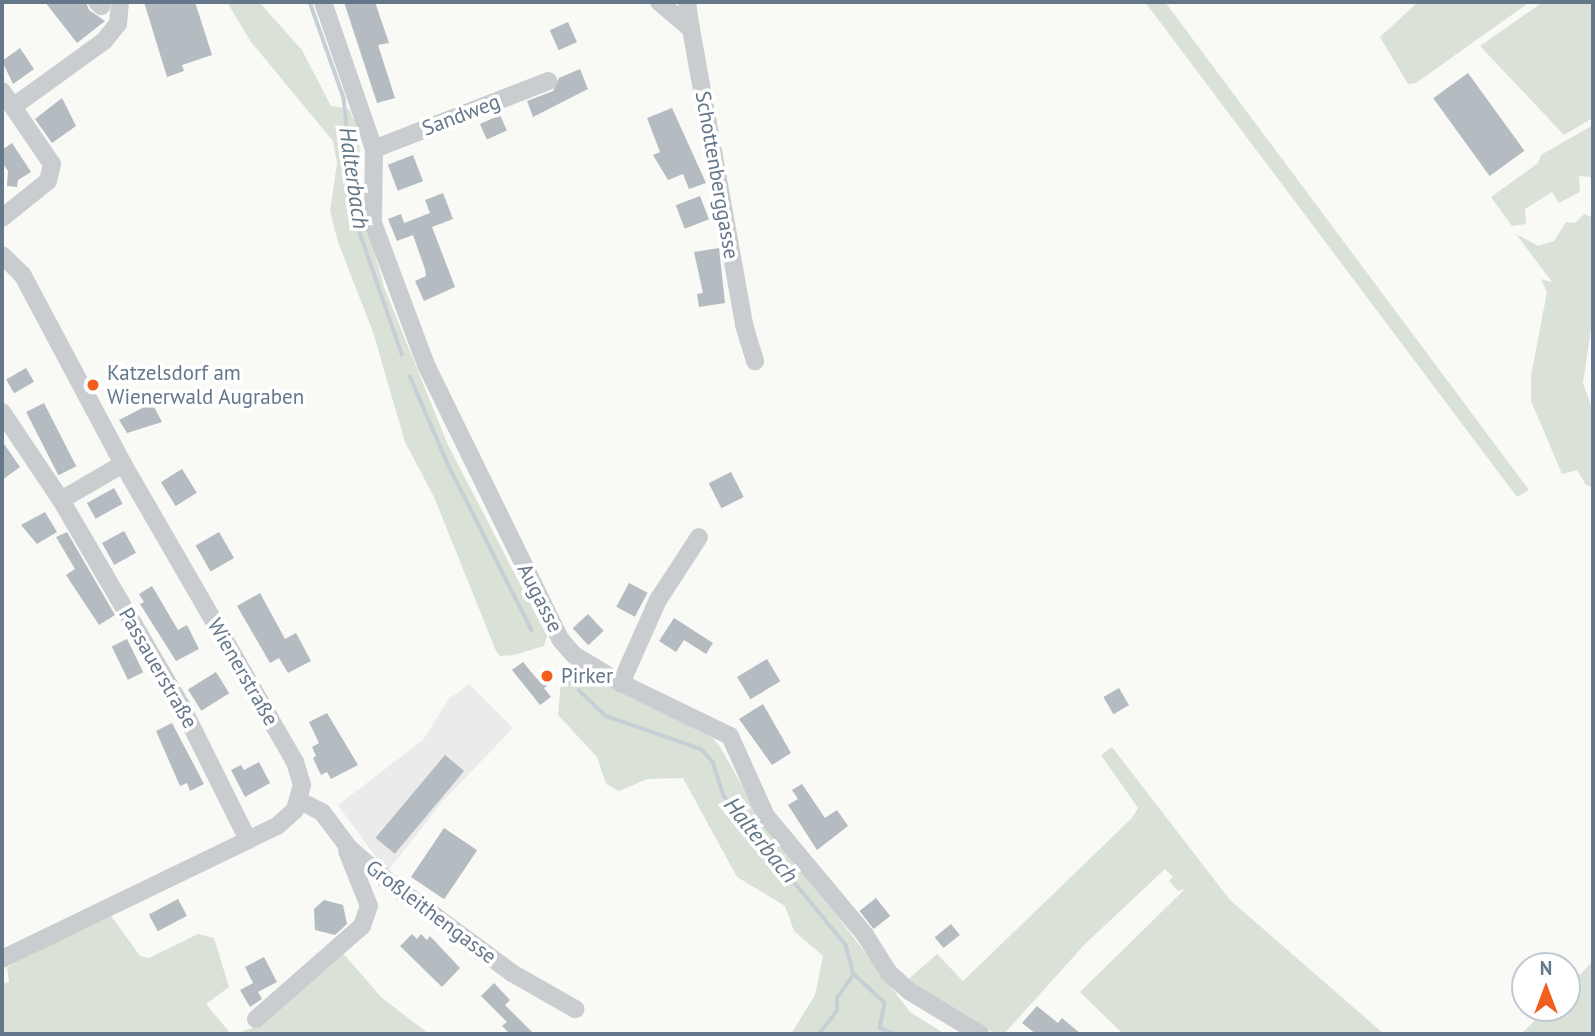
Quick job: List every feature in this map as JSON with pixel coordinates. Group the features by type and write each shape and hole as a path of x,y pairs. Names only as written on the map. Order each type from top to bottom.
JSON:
{"street":[{"path":"14,106 104,41 118,24 120,2"},
{"name":"Augasse","path":"323,2 374,149 373,223 426,365 560,639 574,656 621,683 730,736 766,816 864,936 890,974 909,991 981,1034"},
{"path":"659,2 691,29"},
{"name":"Schottenberggasse","path":"687,2 744,325 755,361"},
{"name":"Sandweg","path":"374,149 548,81"},
{"path":"2,91 52,164 48,181 2,218"},
{"name":"Wienerstraße","path":"2,255 22,274 123,464 295,762 302,785 300,801"},
{"name":"Passauerstraße","path":"2,412 61,500 181,705 248,840"},
{"path":"61,500 123,464"},
{"path":"621,683 658,600 699,537"},
{"path":"2,959 248,840 289,817 300,801"},
{"name":"Großleithengasse","path":"300,801 327,817 349,848 512,973 575,1009"},
{"path":"256,1019 362,926 369,906 345,854 349,848"}],"shaded area":[{"path":"227,2 259,2 302,50 331,106 349,109 359,131 361,201 384,287 448,445 547,636 544,646 514,655 500,656 496,651 434,497 405,442 373,332 338,242 330,211 337,163 333,141 251,42"},
{"path":"1145,2 1165,2 1529,490 1517,497"},
{"path":"1418,2 1530,2 1416,83 1408,84 1380,37"},
{"path":"1543,2 1593,2 1593,118 1564,135 1480,46"},
{"path":"1593,125 1593,184 1590,177 1579,176 1580,192 1559,203 1552,192 1525,209 1526,224 1512,226 1491,197 1538,163 1541,155"},
{"path":"1584,214 1593,218 1593,316 1583,383 1593,411 1593,487 1586,485 1577,470 1562,474 1531,401 1531,376 1547,292 1541,279 1552,282 1516,234 1538,246 1554,241 1566,222 1575,223"},
{"path":"575,670 704,729 719,745 773,840 804,872 910,1012 945,1034 791,1034 815,995 823,956 794,931 785,906 737,877 683,778 647,779 619,791 606,784 597,757 558,715 561,679"},
{"path":"469,684 513,728 442,802 387,872 338,805 423,740 449,699"},
{"path":"1112,747 1230,900 1384,1034 1123,1034 1080,992 1185,889 1178,891 1169,881 1173,877 1165,869 1085,944 1004,1034 995,1034 905,982 937,954 963,981 1132,818 1138,808 1101,755"},
{"path":"109,913 140,956 149,958 198,934 214,938 229,987 206,1004 231,1034 2,1034 2,984 9,982 7,967"},
{"path":"342,952 381,997 429,1034 237,1034 259,1025"},
{"path":"1593,961 1593,1034 1521,1034 1533,1022 1581,1022 1581,973"}],"building":[{"path":"45,2 86,2 89,10 105,21 77,43"},
{"path":"144,2 195,2 212,55 182,65 184,71 167,77"},
{"path":"344,2 375,2 389,43 378,45 395,98 377,103"},
{"path":"568,22 577,42 559,50 550,30"},
{"path":"20,48 34,69 13,84 2,61"},
{"path":"580,69 588,89 533,117 527,101 553,91 559,78"},
{"path":"1468,73 1524,151 1490,176 1433,98"},
{"path":"62,98 76,126 52,143 35,119"},
{"path":"672,108 706,183 689,189 683,174 668,180 653,155 660,152 647,118"},
{"path":"500,115 507,131 487,139 480,124"},
{"path":"12,143 31,172 18,180 17,187 7,186 8,171 2,162 2,150"},
{"path":"413,155 423,181 398,191 388,165"},
{"path":"443,193 453,219 432,227 455,287 424,301 415,281 426,276 425,269 413,235 397,241 388,219 401,214 404,223 430,213 425,200"},
{"path":"700,196 709,219 685,229 676,205"},
{"path":"719,248 725,303 699,307 697,294 703,293 694,252"},
{"path":"26,368 34,382 14,393 6,380"},
{"path":"44,403 76,466 58,475 26,412"},
{"path":"152,403 162,422 127,433 119,420"},
{"path":"2,441 20,467 2,480"},
{"path":"182,469 197,493 176,506 161,482"},
{"path":"731,472 744,497 721,508 709,483"},
{"path":"114,488 123,504 96,519 87,503"},
{"path":"45,512 57,532 37,544 21,525"},
{"path":"124,531 136,553 114,565 102,543"},
{"path":"67,532 115,615 99,625 66,575 75,569 56,537"},
{"path":"219,532 234,558 211,571 196,546"},
{"path":"629,583 648,593 635,617 616,607"},
{"path":"152,586 178,630 187,625 199,649 176,661 140,604 144,602 139,594"},
{"path":"260,593 285,639 296,633 311,661 288,673 279,658 270,663 237,606"},
{"path":"588,614 604,631 588,645 573,628"},
{"path":"674,618 713,643 706,654 684,640 676,652 659,641"},
{"path":"127,639 143,672 128,680 112,646"},
{"path":"767,659 780,681 750,699 737,677"},
{"path":"523,662 537,679 549,669 556,679 544,688 551,697 540,705 512,670"},
{"path":"216,672 229,693 201,711 188,689"},
{"path":"1119,688 1129,705 1113,714 1103,697"},
{"path":"763,704 791,753 772,765 739,719"},
{"path":"327,713 358,765 331,779 327,772 321,775 313,758 316,756 312,747 319,743 309,722"},
{"path":"172,723 204,784 190,791 187,783 180,786 156,731"},
{"path":"445,755 464,771 395,854 376,838"},
{"path":"259,762 270,783 245,797 231,770 241,765 244,770"},
{"path":"802,784 825,818 837,810 848,826 817,850 788,805 798,799 792,790"},
{"path":"444,828 477,850 444,899 411,877"},
{"path":"876,898 890,916 874,929 859,911"},
{"path":"178,899 187,916 158,931 149,914"},
{"path":"324,900 343,905 347,924 335,935 315,930 314,909"},
{"path":"951,924 960,935 943,948 935,937"},
{"path":"412,934 417,939 421,934 427,940 430,936 460,968 442,987 400,946"},
{"path":"264,957 277,982 258,992 262,999 250,1007 240,990 253,983 245,967"},
{"path":"494,983 510,1000 505,1005 534,1034 510,1034 502,1026 507,1022 481,996"},
{"path":"1037,1006 1058,1023 1062,1018 1081,1034 1036,1034 1022,1023"}],"waterway":[{"name":"Halterbach","path":"310,2 344,98 357,224 402,354"},
{"name":"Halterbach","path":"410,376 448,464 532,630"},
{"name":"Halterbach","path":"579,690 606,716 701,749 713,762 724,796 846,945 854,974 885,1003 880,1028 895,1034"},
{"path":"819,1034 837,1011 837,998 854,974"}],"place":[{"name":"Katzelsdorf am Wienerwald Augraben","path":"93,385"},
{"name":"Pirker","path":"547,676"}]}
